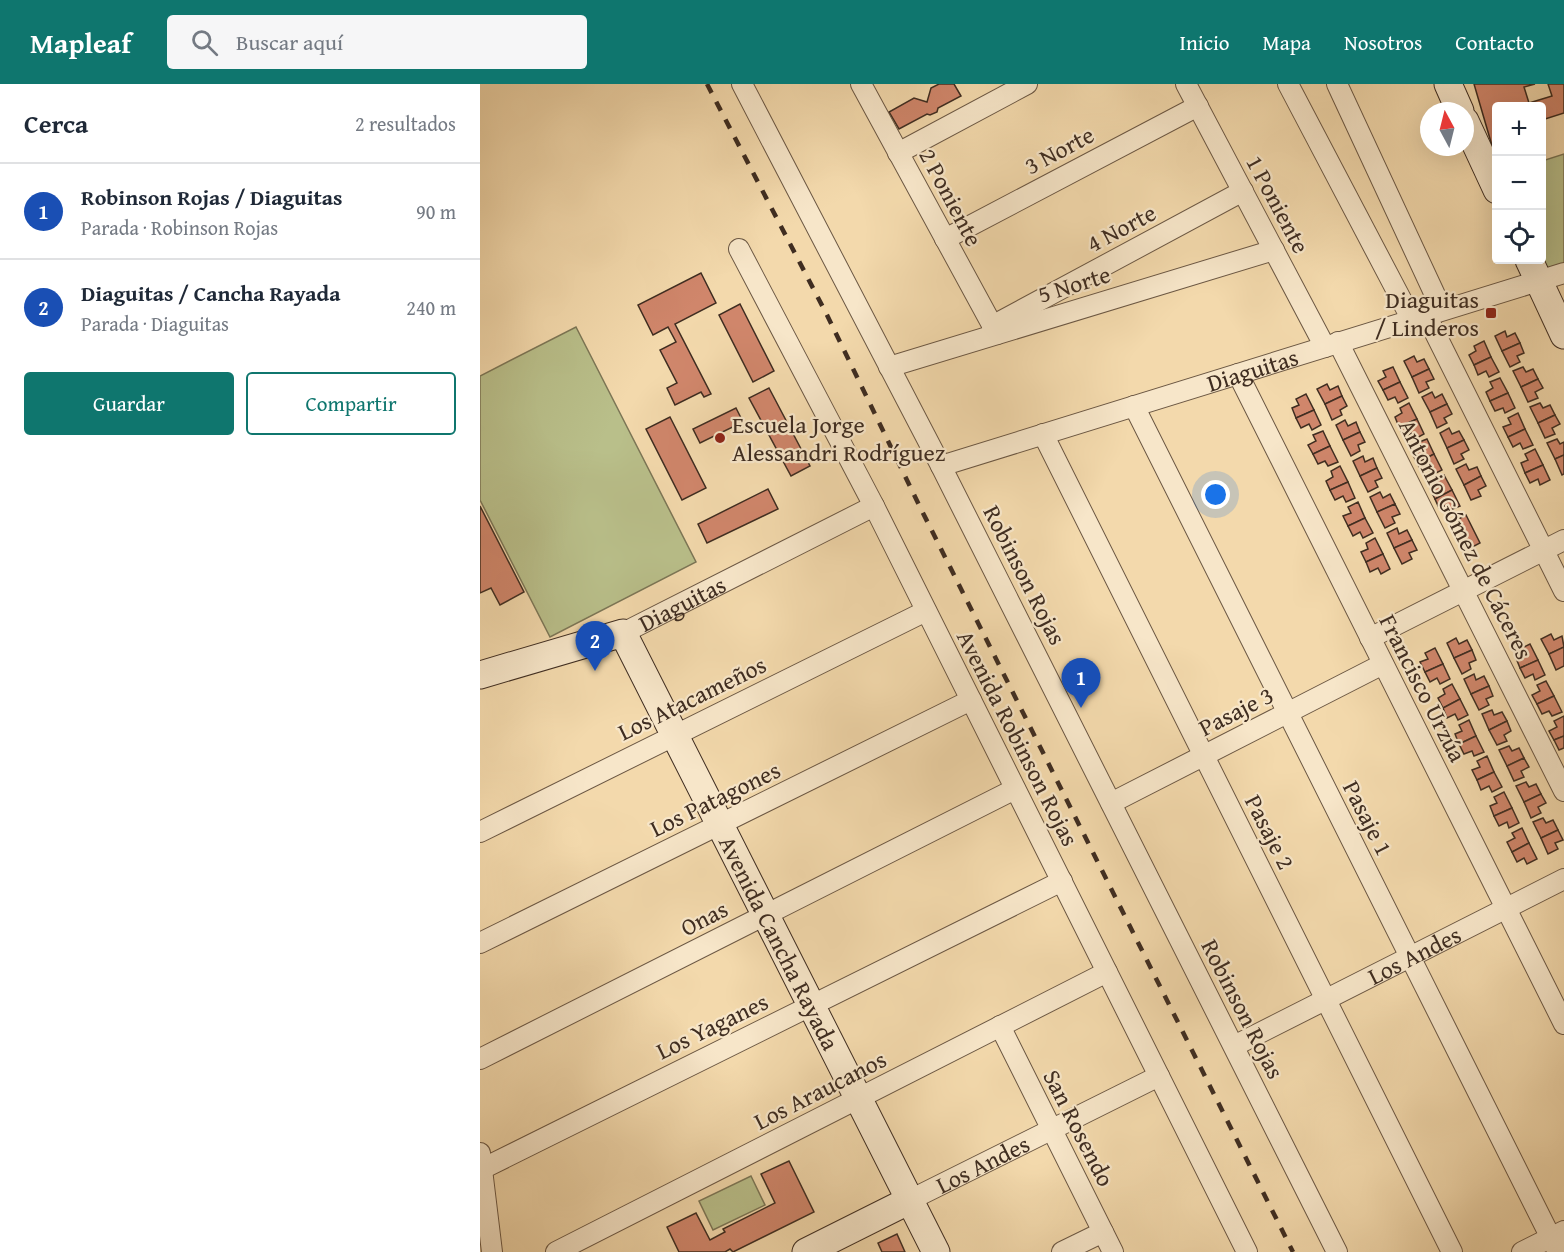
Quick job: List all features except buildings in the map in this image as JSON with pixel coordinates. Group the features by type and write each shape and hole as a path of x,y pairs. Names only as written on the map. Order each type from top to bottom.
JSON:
{"street":[{"name":"Robinson Rojas","path":"742,84 941,466 1337,1252"},
{"name":"2 Poniente","path":"861,84 994,330"},
{"path":"898,153 1027,84"},
{"name":"1 Poniente","path":"1186,84 1274,250 1332,345"},
{"path":"1288,84 1427,315 1564,591"},
{"path":"1337,84 1427,315"},
{"path":"1448,84 1456,102"},
{"name":"3 Norte","path":"945,239 1198,106"},
{"path":"1474,141 1492,179"},
{"name":"4 Norte","path":"994,330 1243,191"},
{"name":"Avenida Robinson Rojas","path":"738,249 874,506 1247,1252"},
{"name":"5 Norte","path":"889,367 994,330 1274,250"},
{"path":"1534,270 1564,335"},
{"name":"Diaguitas","path":"941,466 1427,315 1534,270 1564,273"},
{"name":"Antonio Gómez de Cáceres","path":"1332,345 1463,591 1564,791"},
{"name":"Francisco Urzúa","path":"1238,374 1564,1024"},
{"name":"Pasaje 1","path":"1134,406 1410,957 1557,1240"},
{"name":"Pasaje 2","path":"1043,434 1452,1252"},
{"name":"Diaguitas","path":"480,675 623,633 874,506"},
{"path":"1370,638 1564,540"},
{"name":"Los Atacameños","path":"480,832 926,611"},
{"name":"Avenida Cancha Rayada","path":"623,633 936,1252"},
{"name":"Pasaje 3","path":"1111,803 1383,664"},
{"name":"Los Patagones","path":"480,944 971,700"},
{"name":"Onas","path":"480,1059 1016,789"},
{"name":"Los Andes","path":"1233,1046 1564,879"},
{"name":"Los Yaganes","path":"481,1161 812,1005 1062,881"},
{"name":"Los Araucanos","path":"556,1252 1107,972"},
{"name":"San Rosendo","path":"1000,1026 1113,1252"},
{"name":"Los Andes","path":"806,1252 1159,1076"},
{"path":"481,1161 492,1252"},
{"path":"1062,1252 1103,1232"},
{"path":"1522,1252 1557,1240"}],"green space":[{"path":"1564,154 1564,264 1544,271 1543,264 1546,264 1546,160"},
{"path":"576,327 696,562 550,637 480,500 480,376"},
{"path":"751,1176 765,1205 713,1230 699,1201"}],"railway":[{"path":"707,84 827,315 920,507 1293,1252"}],"place":[{"name":"Diaguitas / Linderos","path":"1491,313"},
{"name":"Escuela Jorge Alessandri Rodríguez","path":"720,438"},
{"name":"Diaguitas / Cancha Rayada","path":"595,671"},
{"name":"Robinson Rojas / Diaguitas","path":"1081,708"}]}
